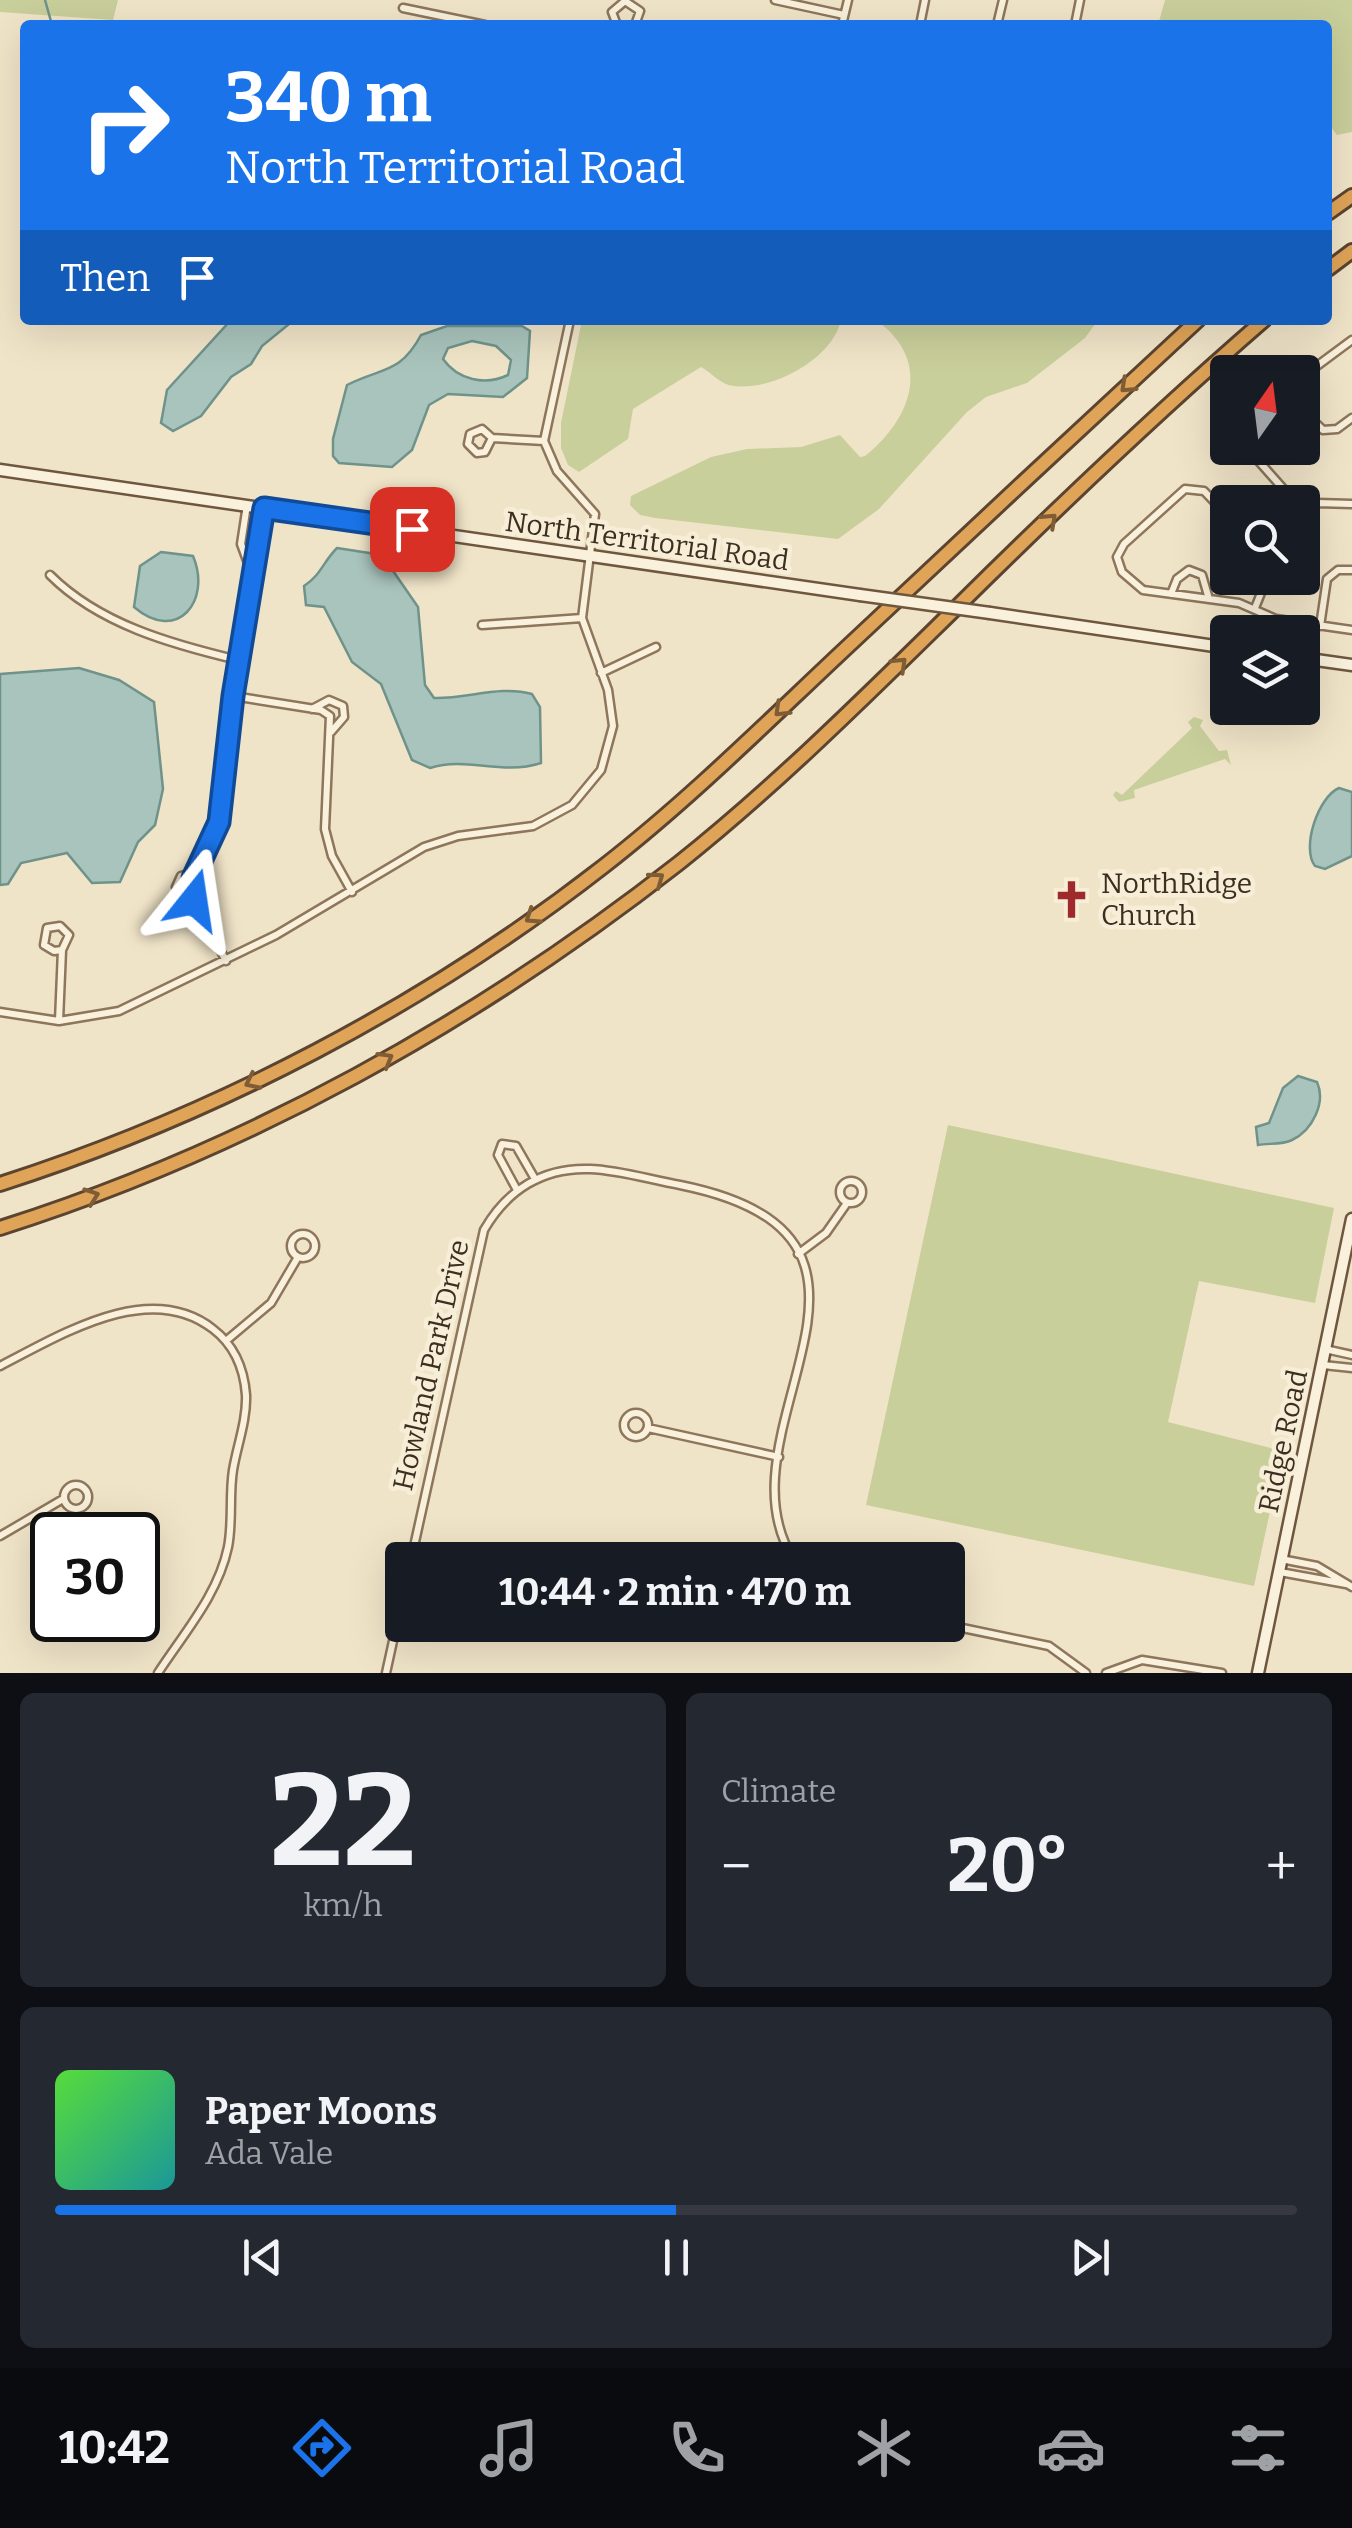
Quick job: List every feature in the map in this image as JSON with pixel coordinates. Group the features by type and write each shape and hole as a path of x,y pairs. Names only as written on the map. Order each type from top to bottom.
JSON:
{"highway":[{"path":"0,1184 125,1139 289,1064 445,974 602,868 745,744 1193,325"},
{"path":"0,1228 134,1181 308,1102 439,1028 590,928 737,813 1259,325"}],"main road":[{"name":"North Territorial Road","path":"0,470 1210,645"},
{"path":"1320,661 1352,666"},
{"name":"Ridge Road","path":"1258,1673 1352,1219"}],"street":[{"path":"616,20 612,12 624,0 640,10 637,20"},
{"path":"774,0 844,15"},
{"path":"843,20 848,0"},
{"path":"403,8 461,20"},
{"path":"0,1012 59,1021 119,1012 226,961 436,841 533,826 572,805 601,770 610,746 612,708 582,618 594,514 557,472 544,441 569,325"},
{"path":"1320,364 1352,340"},
{"path":"1320,427 1336,429 1352,418"},
{"path":"492,438 544,441"},
{"path":"1262,465 1280,485"},
{"path":"1210,498 1204,492 1185,489 1119,550 1119,568 1134,586 1254,608 1268,615"},
{"path":"1320,503 1352,504"},
{"path":"247,505 241,544 253,575"},
{"path":"226,961 192,892 196,872 219,822 238,660 264,508"},
{"path":"1171,594 1177,579 1189,570 1202,575 1209,599"},
{"path":"1352,570 1338,570 1327,579 1320,626 1352,630"},
{"path":"50,574 77,602 99,616 238,660"},
{"path":"1254,608 1260,595"},
{"path":"482,626 582,618"},
{"path":"601,673 656,647"},
{"path":"233,696 328,714 325,829 332,856 352,892"},
{"path":"312,709 328,700 341,703 344,717 330,733"},
{"path":"196,872 185,873 176,887 181,898 197,906"},
{"path":"59,1021 62,950 68,944 67,932 60,926 47,928 44,945 50,950 62,950"},
{"path":"516,1190 498,1155 502,1144 516,1146 535,1179"},
{"name":"Howland Park Drive","path":"415,1542 478,1248 492,1216 516,1190 535,1179 562,1170 594,1169 730,1196 770,1217 798,1254 808,1283 809,1315 779,1457 774,1512 786,1542"},
{"path":"798,1254 826,1234 846,1202"},
{"path":"226,1340 271,1303 298,1257"},
{"path":"0,1366 132,1310 164,1308 184,1312 226,1340 239,1362 246,1400 232,1474 229,1542 212,1594 158,1673"},
{"path":"1325,1349 1352,1354"},
{"path":"1322,1365 1352,1368"},
{"path":"648,1428 779,1457"},
{"path":"0,1536 64,1498"},
{"path":"1281,1558 1317,1566 1350,1585"},
{"path":"1278,1572 1350,1585"},
{"path":"965,1629 1048,1646 1086,1673"},
{"path":"386,1673 393,1642"},
{"path":"1106,1673 1142,1660 1222,1673"}],"green space":[{"path":"0,0 118,0 113,20 0,12"},
{"path":"1165,0 1352,0 1352,132 1337,135 1332,128 1332,20 1159,20"},
{"path":"581,325 839,325 827,347 814,359 766,383 729,385 701,367 633,409 628,439 579,472 568,465 561,448 561,423"},
{"path":"882,325 1094,325 1085,338 1027,383 986,397 967,412 879,509 838,539 655,518 640,515 630,505 631,496 711,457 747,449 801,447 840,435 860,457 865,456 895,424 910,389 905,353"},
{"path":"1194,717 1203,720 1200,726 1219,751 1227,750 1231,765 1225,759 1134,790 1135,798 1119,802 1113,795 1116,791 1122,795 1192,728 1188,722"},
{"path":"948,1125 1334,1208 1315,1303 1199,1281 1168,1422 1283,1451 1254,1586 866,1505"}],"water":[{"path":"226,325 288,325 262,346 251,364 231,377 201,416 173,431 161,423 167,390"},
{"path":"447,326 522,326 530,331 527,378 503,397 448,394 429,405 412,450 392,467 339,463 333,456 333,439 347,385 398,363 421,335","holes":["472,341 496,346 511,360 508,375 499,378 472,379 456,372 443,359 448,348"]},
{"path":"337,548 382,555 418,607 425,685 434,698 508,691 532,694 540,707 541,763 512,768 458,764 430,768 412,760 381,684 352,662 324,607 306,605 304,586"},
{"path":"161,552 193,556 198,573 198,588 187,612 164,621 134,607 140,566"},
{"path":"79,668 119,680 154,702 163,789 155,825 138,842 120,882 92,883 67,853 21,863 8,884 0,885 0,674"},
{"path":"1339,788 1352,792 1352,856 1325,869 1315,866 1311,858 1311,836 1324,801"},
{"path":"1298,1076 1317,1082 1319,1107 1312,1123 1292,1140 1258,1145 1256,1127 1269,1123 1283,1088"}],"waterway":[{"path":"45,0 51,20"}],"place":[{"name":"NorthRidge Church","path":"1071,899"}],"route":[{"path":"194,900 193,878 219,822 228,729 264,508 412,529"}]}
